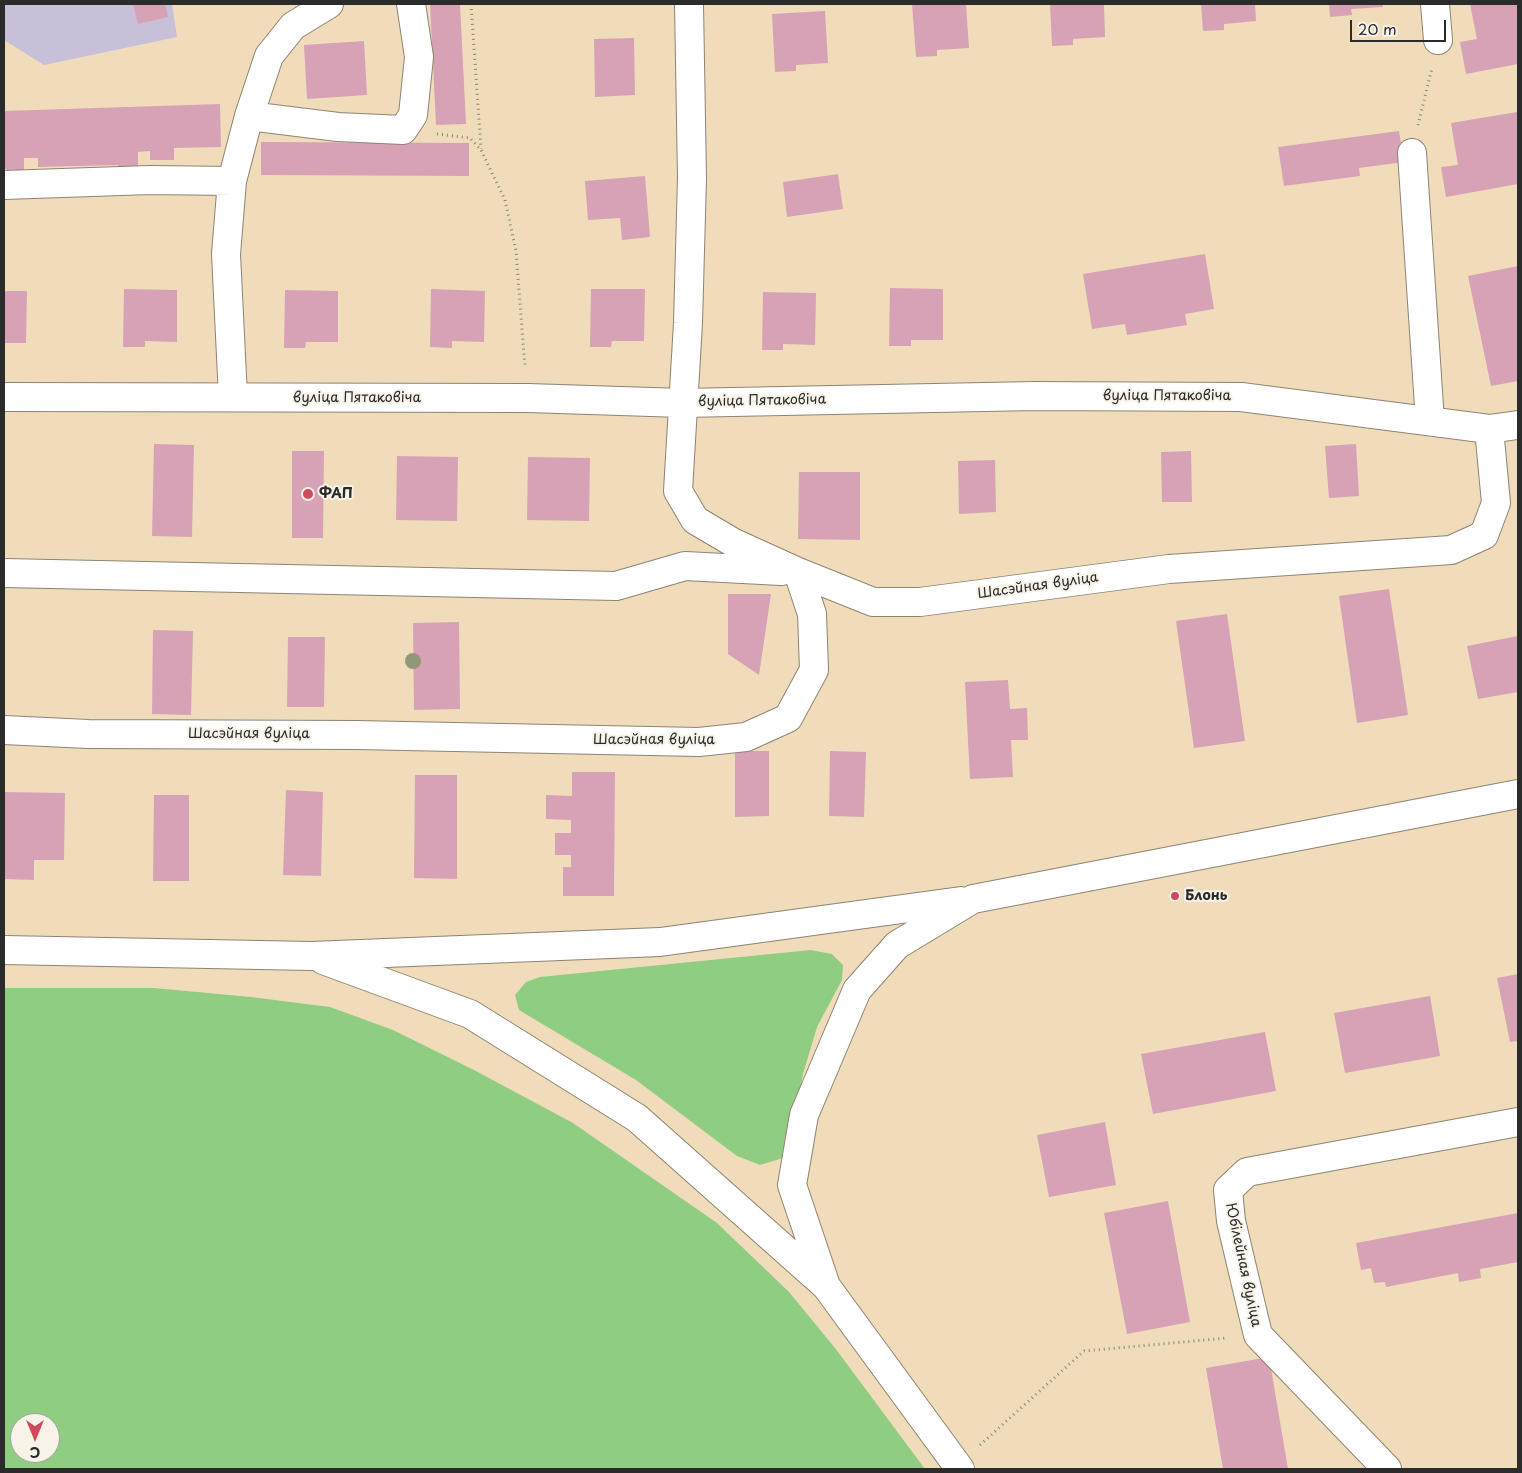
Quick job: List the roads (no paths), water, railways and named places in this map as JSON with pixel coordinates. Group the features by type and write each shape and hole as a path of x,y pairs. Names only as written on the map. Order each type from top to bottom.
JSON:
{"street":[{"path":"233,397 226,254 232,181 249,116 269,56 293,26 329,4"},
{"path":"249,116 338,127 403,130 413,115 419,57 411,4"},
{"path":"689,4 692,178 688,323 678,492 695,520 734,544 798,572"},
{"path":"1435,4 1438,40"},
{"path":"1412,153 1430,421"},
{"path":"4,185 150,180 232,181"},
{"name":"вуліца Пятаковіча","path":"4,397 528,398 682,402 1035,396 1241,397 1490,429 1518,425"},
{"name":"Шасэйная вуліца","path":"798,572 873,602 920,602 1169,569 1451,550 1484,535 1496,503 1490,429"},
{"path":"4,573 616,586 685,566 798,572"},
{"name":"Шасэйная вуліца","path":"4,730 88,734 356,735 699,742 746,737 788,718 814,670 812,614 798,572"},
{"path":"4,950 311,956 660,942 973,899 1518,794"},
{"path":"826,1286 792,1185 804,1115 857,990 897,945 973,899"},
{"path":"311,956 470,1014 637,1118 826,1286 959,1467"},
{"name":"Юбілейная вуліца","path":"1387,1469 1258,1336 1230,1221 1228,1190 1247,1172 1518,1122"}],"place":[{"name":"ФАП","path":"308,494"},
{"name":"Блонь","path":"1175,896"}]}
